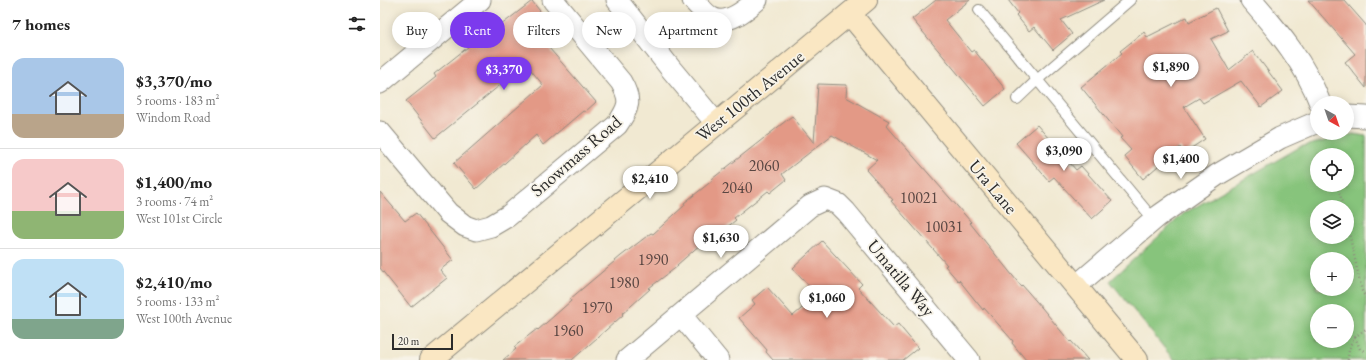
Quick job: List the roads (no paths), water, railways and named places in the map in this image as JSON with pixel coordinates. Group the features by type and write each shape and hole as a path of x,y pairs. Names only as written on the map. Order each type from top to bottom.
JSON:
{"street":[{"path":"380,83 480,0"},
{"name":"Snowmass Road","path":"380,132 448,213 465,226 476,230 491,226 508,216 617,125 625,113 628,103 627,93 621,82 553,0"},
{"path":"617,0 666,63 716,123"},
{"path":"694,0 714,19 728,19 738,14 757,0"},
{"name":"West 100th Avenue","path":"430,360 866,0"},
{"path":"1251,0 1295,54 1318,96"},
{"name":"Ura Lane","path":"850,14 1138,360"},
{"path":"1354,116 1366,117"},
{"path":"1076,286 1154,220 1217,175 1280,138 1310,125"},
{"name":"Umatilla Way","path":"681,315 810,206 825,199 838,204 846,212 969,360"},
{"path":"627,360 681,315 718,360"}],"lane":[{"path":"1017,99 1130,0"},
{"path":"979,10 1154,220"}]}
